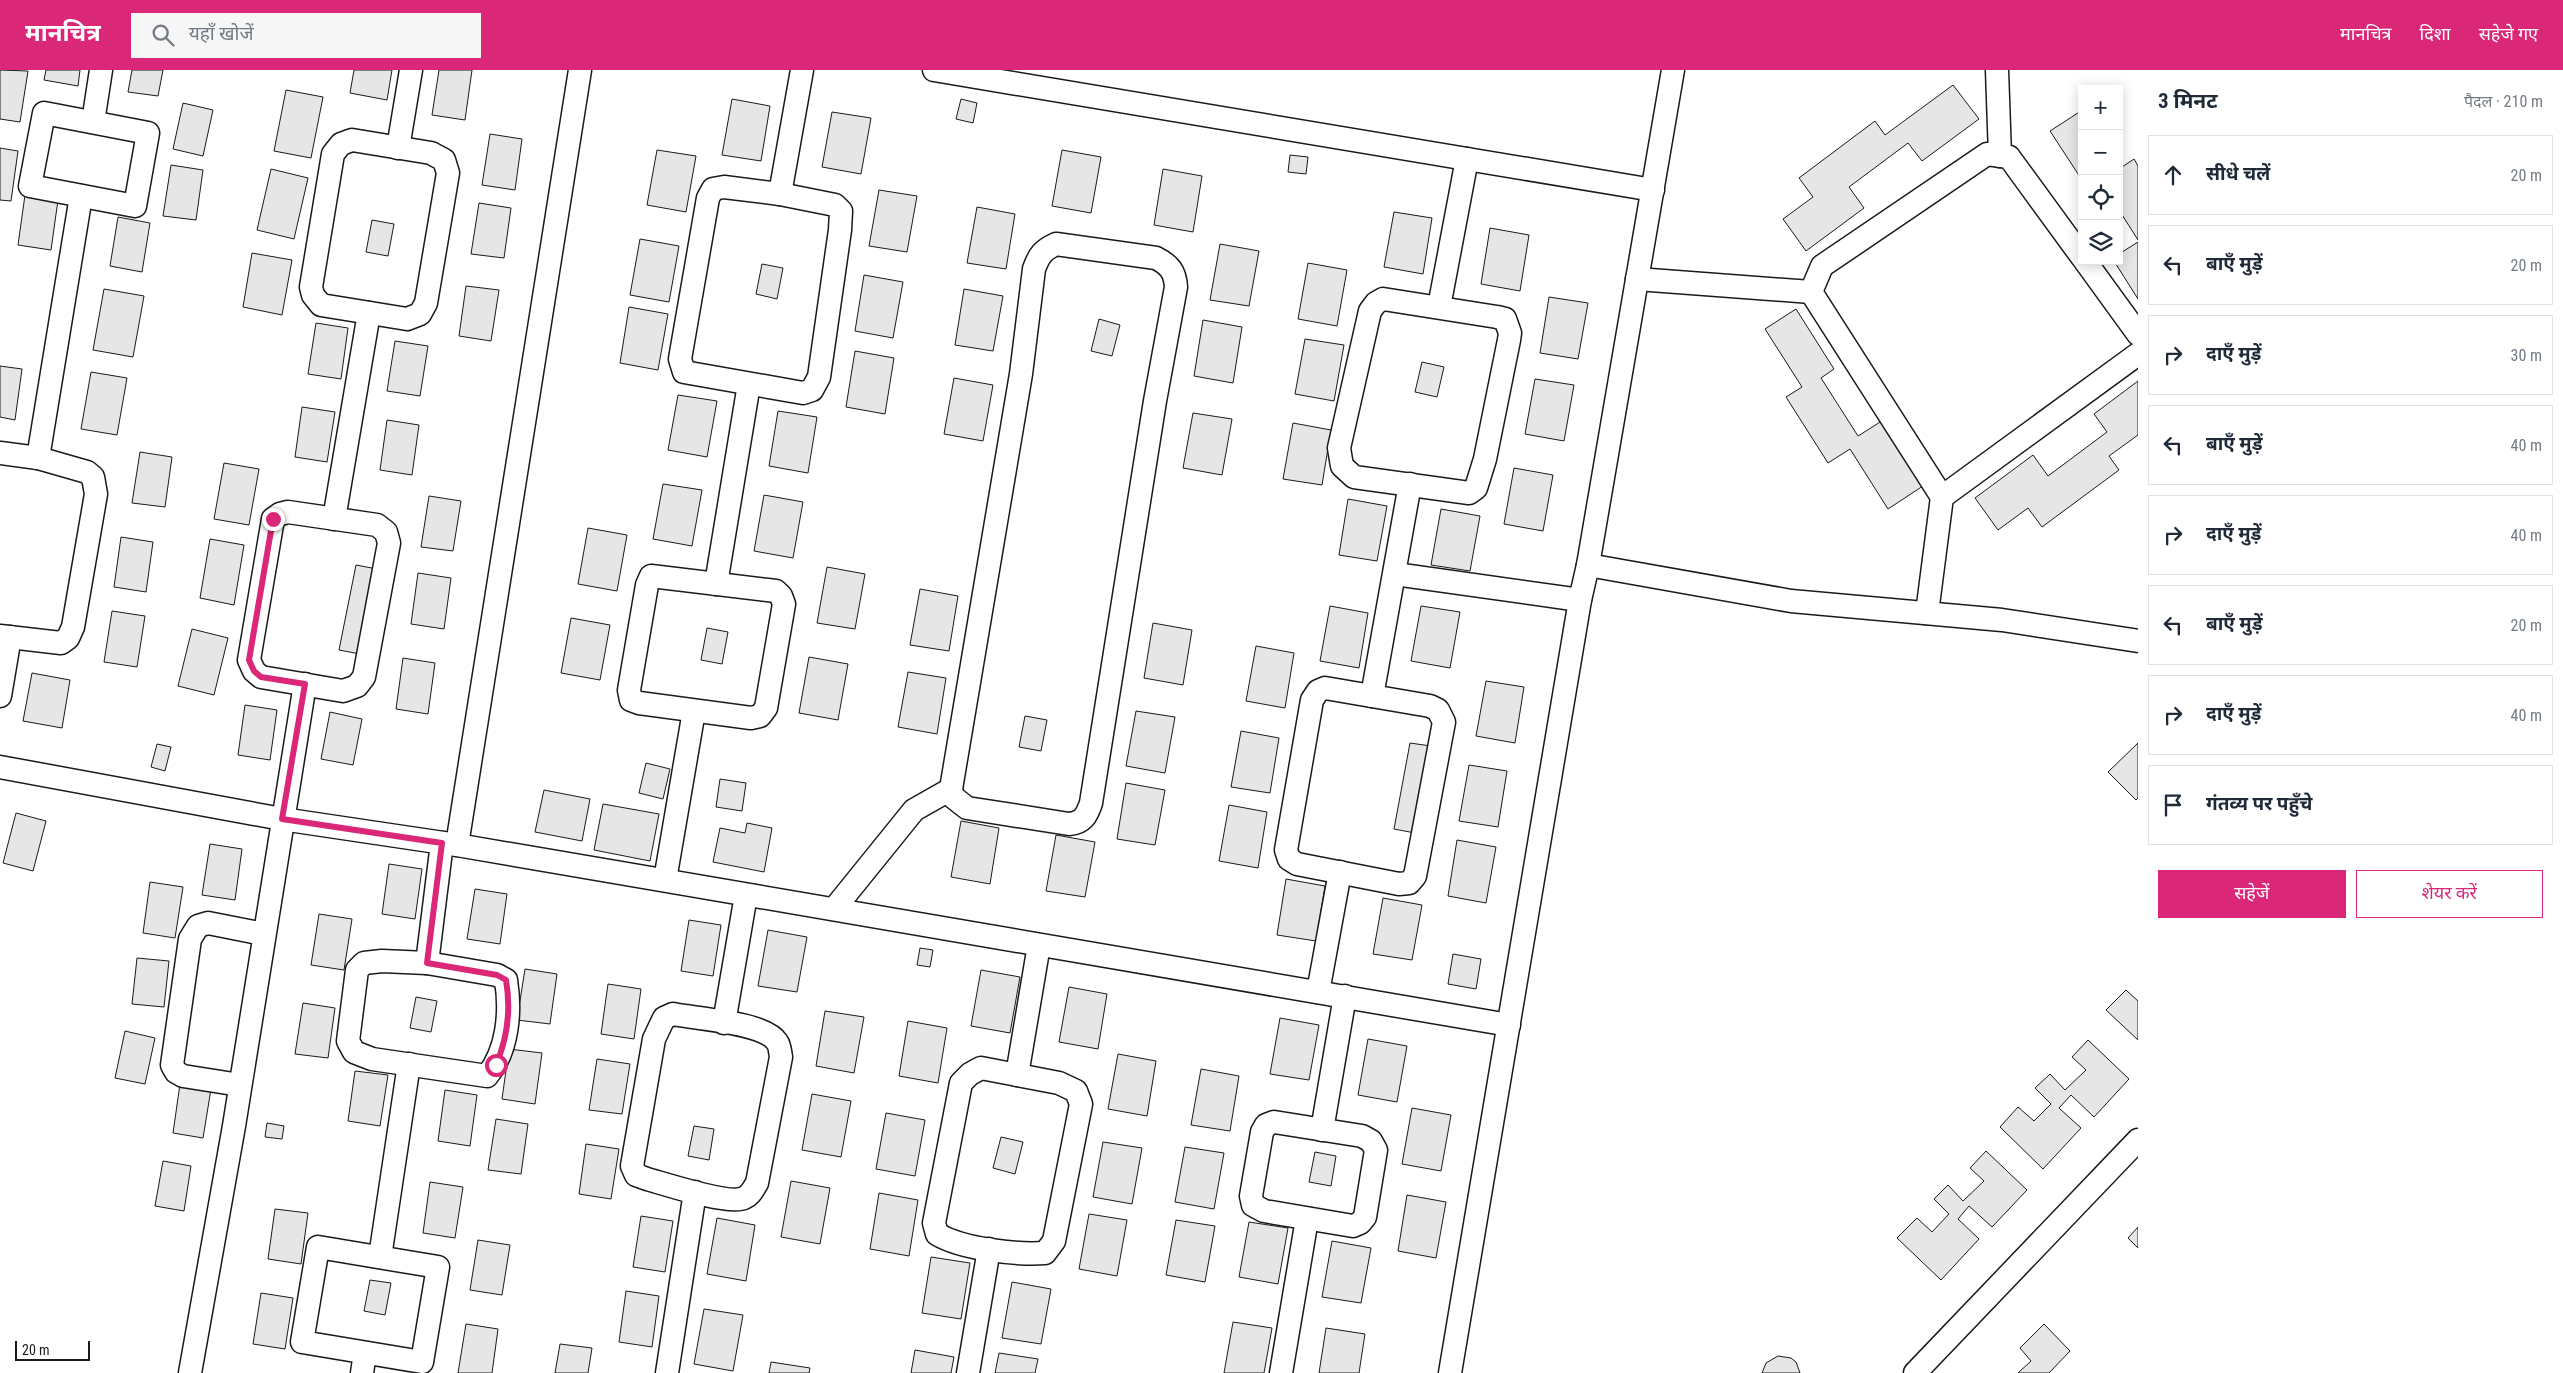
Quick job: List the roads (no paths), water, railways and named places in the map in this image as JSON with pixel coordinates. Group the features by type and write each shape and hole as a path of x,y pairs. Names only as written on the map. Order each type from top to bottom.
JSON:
{"street":[{"path":"93,122 101,70"},
{"path":"398,148 411,70"},
{"path":"427,963 450,844 580,70"},
{"path":"780,194 802,70"},
{"path":"934,70 1653,190"},
{"path":"1450,1373 1580,600 1588,565 1673,70"},
{"path":"1997,70 2000,156"},
{"path":"44,113 148,133 135,206 81,196 30,186 44,113"},
{"path":"352,140 431,153 444,160 448,173 428,294 420,314 407,319 369,313 321,305 313,295 311,287 333,154 341,144 352,140"},
{"path":"1811,292 1822,266 1987,154 2009,158 2078,252"},
{"path":"1439,307 1467,159"},
{"path":"724,187 780,194 835,205 841,210 819,377 812,390 803,394 749,384 684,372 680,358 708,198 713,189 724,187"},
{"path":"38,458 81,196"},
{"path":"1056,244 1156,258 1167,263 1175,274 1176,287 1153,411 1093,793 1087,815 1077,823 1069,824 967,808 953,797 950,789 1021,374 1034,269 1038,256 1056,244"},
{"path":"2088,265 2138,334"},
{"path":"1637,279 1811,292"},
{"path":"1811,292 1942,497 1927,613"},
{"path":"1383,299 1439,307 1505,320 1510,333 1485,459 1476,488 1469,493 1410,484 1354,477 1342,466 1339,448 1370,311 1376,303 1383,299"},
{"path":"334,519 369,313"},
{"path":"1942,497 2138,354"},
{"path":"716,584 749,384"},
{"path":"0,453 38,458 87,472 93,477 96,494 71,634 61,643 5,637 0,696"},
{"path":"1372,696 1410,484"},
{"path":"288,512 377,525 386,532 389,543 364,678 357,686 343,690 305,684 261,677 254,671 249,660 273,519 280,514 288,512"},
{"path":"1588,565 1791,601 2002,620 2138,641"},
{"path":"1395,574 1580,600"},
{"path":"651,576 776,591 781,596 784,604 766,708 760,716 751,718 694,711 639,703 632,700 629,690 647,585 651,576"},
{"path":"190,1373 240,1085 305,684"},
{"path":"1325,688 1430,706 1438,710 1444,722 1415,876 1409,883 1400,884 1340,872 1297,864 1289,859 1286,850 1312,700 1318,691 1325,688"},
{"path":"665,880 694,711"},
{"path":"0,767 282,819 450,844 665,880 1509,1025"},
{"path":"834,910 914,810 950,789"},
{"path":"1318,992 1340,872"},
{"path":"724,1023 746,895"},
{"path":"240,1085 183,1076 176,1072 172,1065 190,939 198,926 208,923 264,934"},
{"path":"1018,1075 1039,944"},
{"path":"382,961 427,963 497,975 506,980 508,1006 502,1052 496,1065 487,1076 372,1058 354,1052 348,1041 357,970 364,963 382,961"},
{"path":"1322,1130 1345,996"},
{"path":"673,1014 759,1028 777,1041 781,1057 757,1183 751,1194 743,1199 736,1199 694,1192 636,1176 632,1166 632,1157 654,1039 664,1018 673,1014"},
{"path":"380,1258 409,1064"},
{"path":"981,1068 1018,1075 1059,1083 1076,1091 1081,1104 1054,1242 1045,1253 1020,1255 948,1241 937,1234 934,1223 961,1083 970,1074 981,1068"},
{"path":"1274,1122 1322,1130 1362,1136 1371,1141 1376,1150 1365,1217 1360,1224 1353,1226 1264,1211 1253,1204 1251,1196 1252,1186 1262,1132 1266,1125 1274,1122"},
{"path":"1915,1373 2138,1140"},
{"path":"667,1373 694,1192"},
{"path":"1281,1373 1307,1218"},
{"path":"318,1247 438,1267 422,1362 364,1363 302,1342 318,1247"},
{"path":"968,1373 989,1249"}]}
